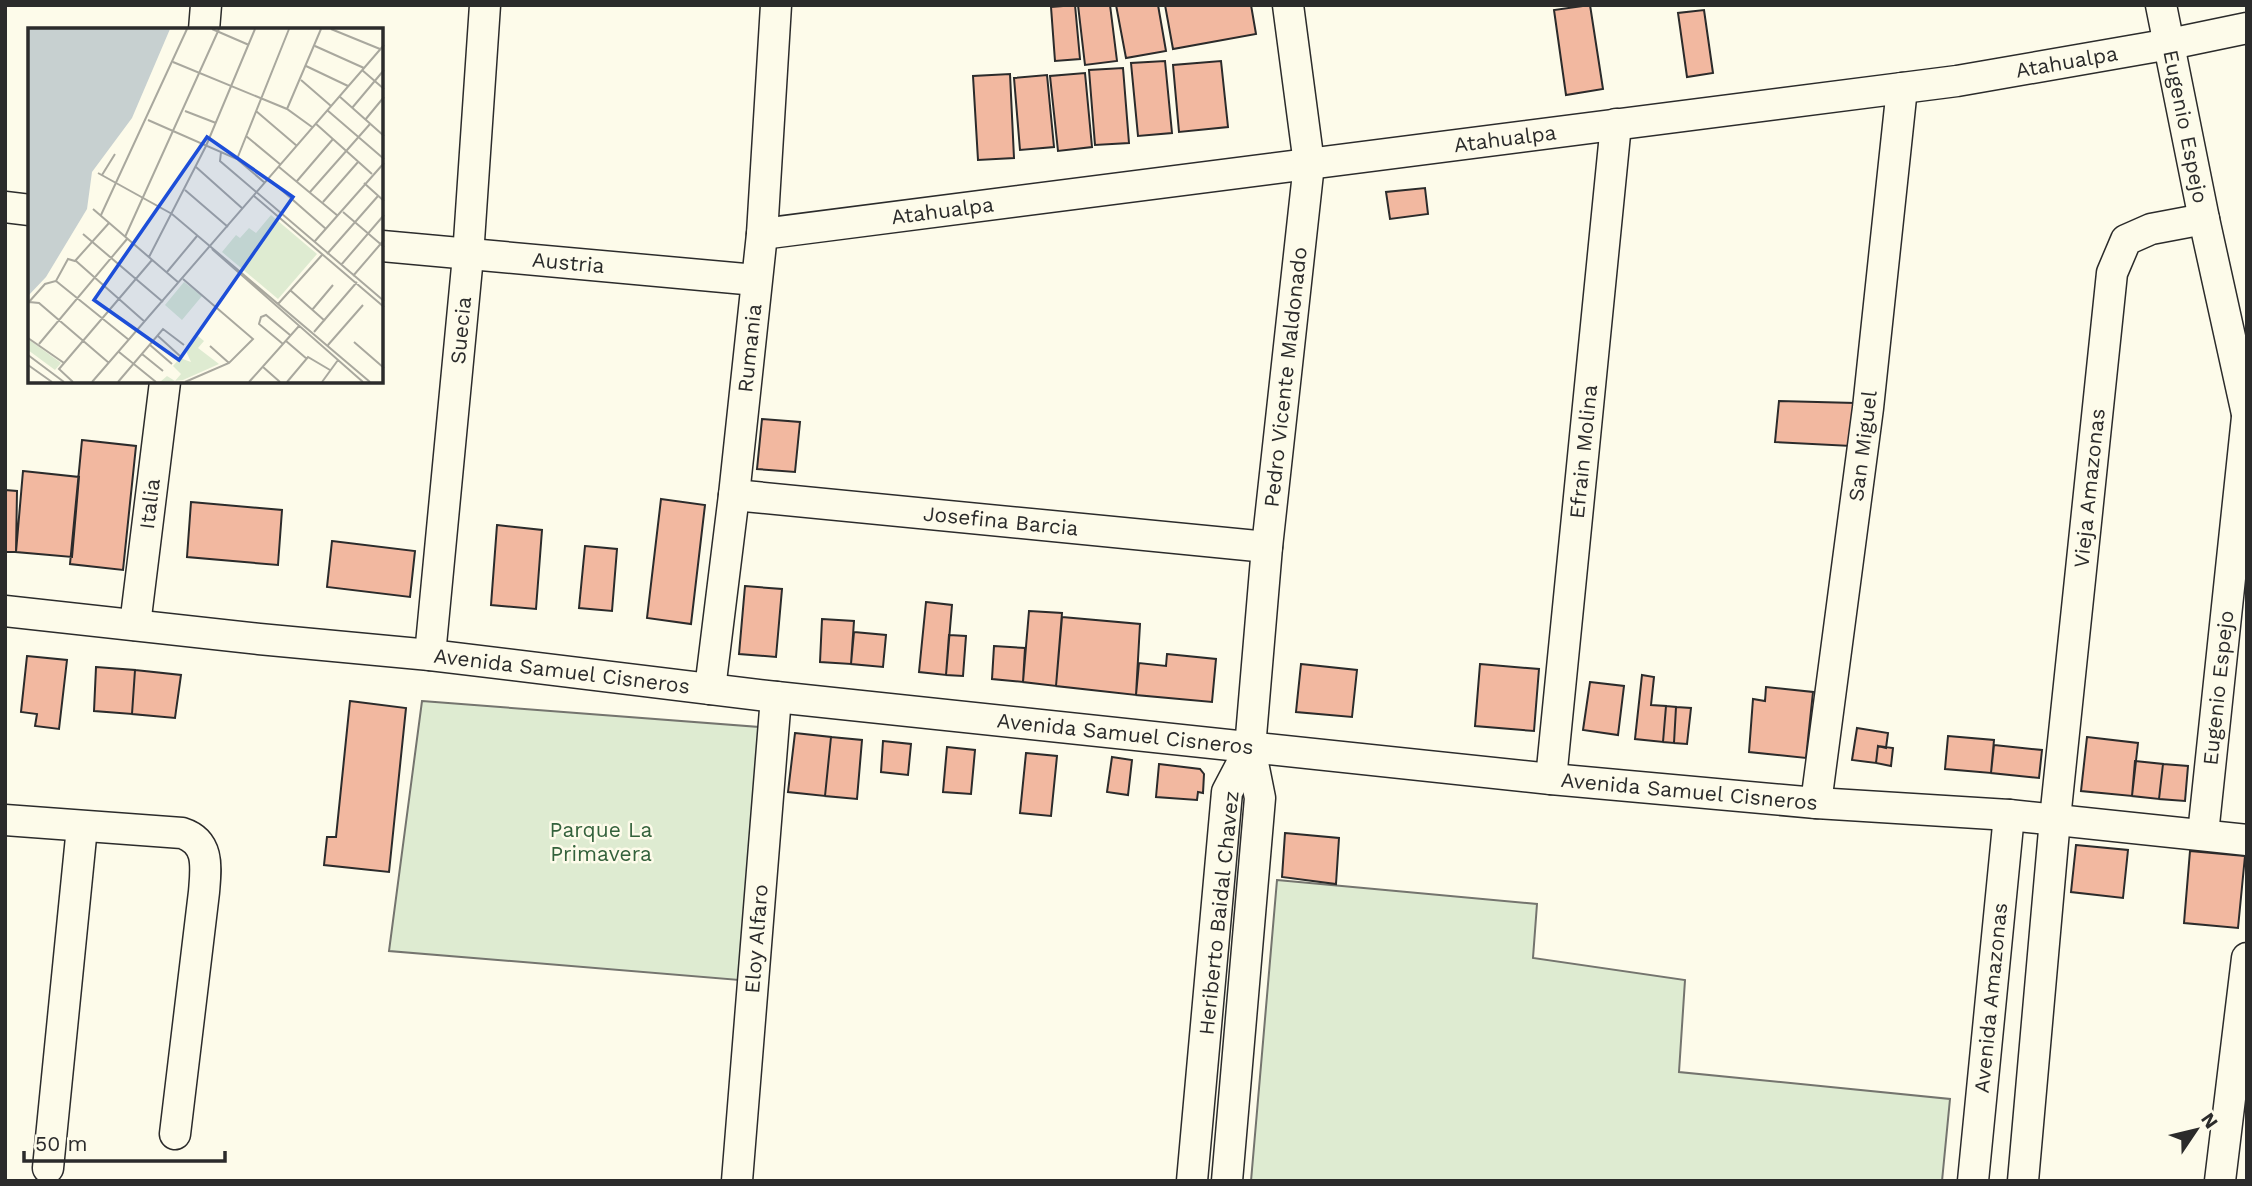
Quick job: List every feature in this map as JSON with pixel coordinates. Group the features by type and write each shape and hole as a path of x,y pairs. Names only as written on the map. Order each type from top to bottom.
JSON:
{"street":[{"path":"204,28 206,5"},
{"name":"Suecia","path":"430,655 468,256 485,5"},
{"name":"Rumania","path":"710,689 762,234 776,5"},
{"name":"Pedro Vicente Maldonado","path":"1250,748 1267,547 1309,164 1288,5"},
{"name":"Eugenio Espejo","path":"2161,5 2247,415 2203,834"},
{"name":"Atahualpa","path":"762,234 1957,81 2247,28"},
{"name":"San Miguel","path":"1816,803 1868,408 1902,88"},
{"name":"Efrain Molina","path":"1551,779 1616,124"},
{"path":"5,207 28,210"},
{"name":"Vieja Amazonas","path":"2055,819 2112,272 2126,240 2151,229 2204,219"},
{"name":"Austria","path":"383,246 468,256 755,280"},
{"name":"Italia","path":"135,625 165,383"},
{"name":"Josefina Barcia","path":"734,495 1267,547"},
{"name":"Avenida Samuel Cisneros","path":"5,611 430,655 776,697 1551,779 1816,803 2055,819 2247,840"},
{"name":"Eloy Alfaro","path":"737,1181 776,697"},
{"name":"Heriberto Baidal Chavez","path":"1192,1181 1227,792 1250,748"},
{"name":"Heriberto Baidal Chavez","path":"1227,1181 1260,798 1250,748"},
{"name":"Avenida Amazonas","path":"1973,1181 2008,815"},
{"path":"2023,1181 2055,819"},
{"path":"5,820 182,834 195,839 205,854 204,892 175,1134"},
{"path":"48,1168 82,827"},
{"path":"2220,1181 2247,958"}],"green space":[{"name":"Parque La Primavera","path":"422,701 759,727 739,980 389,951"},
{"path":"1277,880 1537,904 1533,958 1685,980 1679,1072 1950,1099 1942,1181 1251,1181"}],"building":[{"path":"1075,5 1080,59 1055,61 1051,7"},
{"path":"1078,5 1110,5 1117,61 1085,65"},
{"path":"1116,5 1158,5 1166,51 1126,58"},
{"path":"1165,5 1251,5 1256,34 1173,49"},
{"path":"1590,5 1603,89 1566,95 1554,10"},
{"path":"1704,10 1713,73 1687,77 1678,13"},
{"path":"1165,61 1172,133 1138,136 1131,63"},
{"path":"1221,61 1228,127 1179,132 1173,65"},
{"path":"1123,68 1129,143 1095,145 1089,70"},
{"path":"1085,73 1092,147 1058,151 1050,76"},
{"path":"1010,74 1014,158 978,160 973,76"},
{"path":"1047,75 1054,147 1020,150 1014,78"},
{"path":"1425,188 1428,214 1390,219 1386,192"},
{"path":"1779,401 1855,403 1851,446 1775,442"},
{"path":"762,419 800,422 795,472 757,469"},
{"path":"82,440 136,446 123,570 70,564"},
{"path":"23,471 79,477 72,557 16,552"},
{"path":"5,490 17,491 16,552 5,552"},
{"path":"661,499 705,505 691,624 647,618"},
{"path":"191,502 282,510 278,565 187,557"},
{"path":"497,525 542,530 536,609 491,605"},
{"path":"332,541 415,551 410,597 327,587"},
{"path":"585,546 617,549 612,611 579,608"},
{"path":"745,586 782,589 776,657 739,654"},
{"path":"926,602 952,605 946,675 919,672"},
{"path":"1029,611 1062,613 1056,686 1023,682"},
{"path":"1062,617 1140,624 1136,695 1056,686"},
{"path":"822,619 854,621 851,664 820,662"},
{"path":"854,632 886,635 883,667 851,664"},
{"path":"949,635 966,636 963,676 946,675"},
{"path":"994,646 1025,648 1023,682 992,679"},
{"path":"1167,654 1216,659 1212,702 1136,695 1139,663 1166,666"},
{"path":"27,656 67,660 59,729 35,726 37,714 21,712"},
{"path":"1301,664 1357,670 1352,717 1296,712"},
{"path":"1480,664 1539,669 1534,731 1475,726"},
{"path":"96,667 135,670 132,714 94,711"},
{"path":"135,670 181,675 175,718 132,714"},
{"path":"1642,675 1654,677 1651,705 1666,706 1663,742 1635,739"},
{"path":"1590,682 1624,686 1618,735 1583,730"},
{"path":"1766,687 1813,692 1806,758 1749,752 1753,699 1765,701"},
{"path":"350,701 406,708 389,872 324,865 327,837 336,837"},
{"path":"1666,706 1676,707 1674,743 1663,742"},
{"path":"1676,707 1691,708 1687,744 1674,743"},
{"path":"1857,728 1888,733 1886,748 1878,746 1876,763 1852,760"},
{"path":"795,733 831,737 825,796 788,792"},
{"path":"1948,736 1994,740 1991,773 1945,769"},
{"path":"831,737 862,740 857,799 825,796"},
{"path":"2087,737 2138,743 2132,796 2081,791"},
{"path":"883,741 911,744 908,775 881,772"},
{"path":"1994,745 2042,750 2039,778 1991,773"},
{"path":"1878,746 1893,748 1891,766 1876,763"},
{"path":"947,747 975,750 971,794 943,792"},
{"path":"1026,753 1057,756 1051,816 1020,813"},
{"path":"1112,757 1132,760 1128,795 1107,792"},
{"path":"2135,761 2163,764 2159,799 2132,796"},
{"path":"1159,764 1200,769 1204,774 1203,793 1198,792 1197,800 1156,797"},
{"path":"2163,764 2188,766 2185,801 2159,799"},
{"path":"1285,833 1339,838 1336,884 1282,877"},
{"path":"2076,845 2128,850 2123,898 2071,892"},
{"path":"2190,851 2245,856 2238,928 2184,923"}]}
